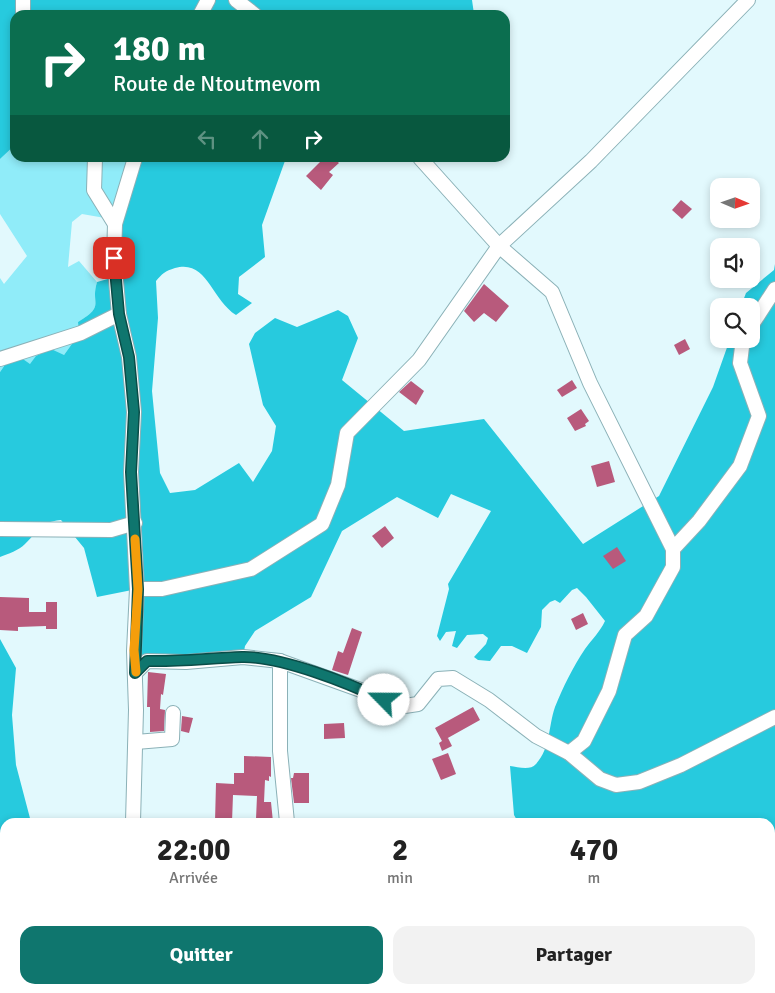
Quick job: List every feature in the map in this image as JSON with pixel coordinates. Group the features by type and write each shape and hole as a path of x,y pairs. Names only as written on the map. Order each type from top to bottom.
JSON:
{"street":[{"path":"236,0 248,10"},
{"path":"138,589 162,590 251,569 322,524 338,485 348,433 419,360 499,246 591,161 748,0"},
{"path":"95,162 94,190 116,224"},
{"path":"133,818 138,589 131,472 133,403 129,357 119,314 114,258 116,224 134,162"},
{"path":"424,162 499,246 552,292 590,383 673,549 674,567 646,616 626,634 609,691 584,741 569,753"},
{"path":"760,312 775,289"},
{"path":"0,359 81,333 119,314"},
{"path":"673,549 699,521 740,466 759,416 740,363 742,348"},
{"path":"0,529 111,530 134,524"},
{"path":"135,673 147,661 186,662 244,657 280,661 369,693 398,707 418,704 438,679 453,678 489,700 536,736 569,753 600,779 616,785 639,782 681,765 775,717"},
{"path":"280,661 280,751 287,818"},
{"path":"136,742 172,739 173,713"}],"shaded area":[{"path":"0,0 472,0 473,10 10,10 10,150 0,159"},
{"path":"10,150 10,162 134,162 125,197 105,218 82,214 72,222 68,267 79,261 97,282 94,308 92,312 78,322 79,334 64,355 30,364 9,359 0,372 0,278 4,284 27,256 0,214 0,159"},
{"path":"134,162 285,162 262,225 265,257 239,277 238,294 252,303 236,315 220,300 208,282 195,269 186,267 175,268 169,270 156,281 158,318 152,391 160,473 170,493 195,490 239,463 253,482 272,451 276,426 263,405 249,344 255,333 275,318 297,327 338,310 348,316 358,338 342,380 404,431 484,419 583,544 659,496 713,387 727,348 760,348 760,298 744,298 746,293 752,288 760,288 760,282 774,270 775,264 775,818 516,818 510,766 531,767 541,757 547,744 555,707 572,670 605,621 577,588 572,590 560,603 555,600 542,610 541,627 527,653 512,646 501,646 490,661 478,660 474,657 486,644 488,638 483,634 467,635 457,648 452,646 456,631 446,632 440,641 437,636 449,589 448,584 491,511 451,494 438,518 397,497 342,531 311,597 255,631 245,646 243,657 147,661 135,673 137,589 97,597 84,548 61,520 43,525 23,546 0,557 0,372 9,359 17,355 30,364 36,356 51,349 64,355 79,334 78,322 92,312 94,308 97,282 115,277 114,258"},
{"path":"0,639 16,668 12,715 16,765 30,818 0,818"}],"building":[{"path":"320,162 339,163 329,172 333,175 321,190 306,176"},
{"path":"681,200 692,209 682,219 672,210"},
{"path":"484,284 509,306 496,322 484,313 474,322 464,311"},
{"path":"685,339 690,349 679,355 674,345"},
{"path":"572,380 577,388 562,397 557,390"},
{"path":"411,381 424,391 416,405 399,392"},
{"path":"581,409 589,421 585,424 586,426 575,431 567,418"},
{"path":"609,461 615,482 597,487 591,466"},
{"path":"385,526 394,538 382,548 372,536"},
{"path":"617,547 626,561 613,569 603,556"},
{"path":"0,597 29,598 29,612 46,612 46,602 57,602 57,629 46,629 46,626 18,627 18,631 0,630"},
{"path":"583,613 588,624 576,630 571,619"},
{"path":"352,628 362,632 348,675 332,670 338,651 343,653"},
{"path":"148,672 166,674 163,695 161,694 160,709 165,710 164,731 150,732 150,707 147,707"},
{"path":"473,707 480,720 446,739 448,738 452,746 442,751 439,743 442,741 435,728"},
{"path":"182,716 193,718 189,733 181,731"},
{"path":"344,723 345,738 324,739 324,724"},
{"path":"448,753 456,774 441,780 432,759"},
{"path":"244,756 271,757 271,777 269,776 269,781 265,780 264,802 271,802 273,818 256,818 257,796 233,795 232,818 215,818 216,783 234,784 234,773 244,773"},
{"path":"294,773 309,773 309,803 294,803 291,778 293,778"}],"slow traffic":[{"path":"135,539 138,589 134,650 136,672"}],"route":[{"path":"114,258 116,291 119,314 129,357 134,412 131,472 138,589 134,650 135,673 147,661 186,662 244,657 280,661 384,700"}]}
